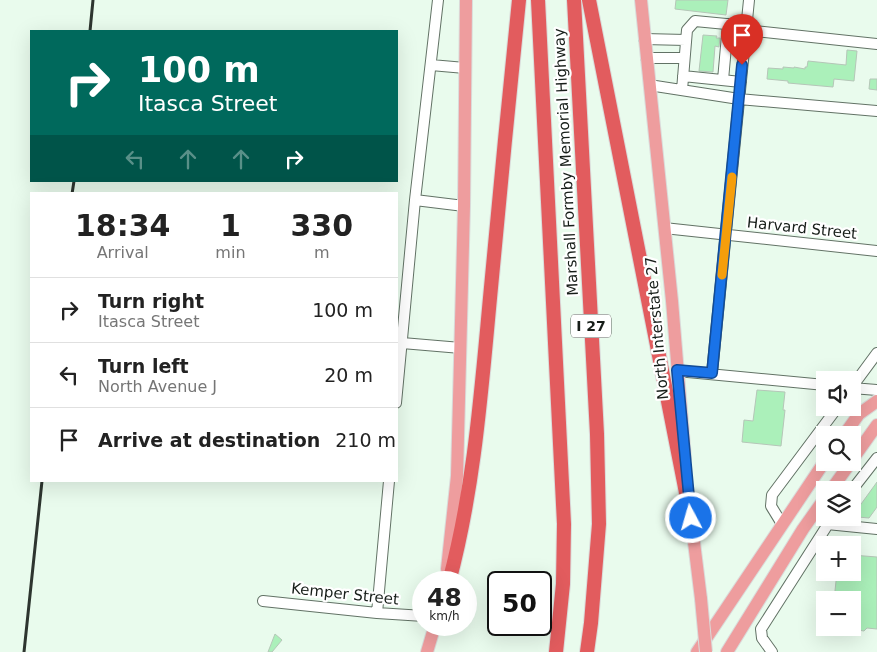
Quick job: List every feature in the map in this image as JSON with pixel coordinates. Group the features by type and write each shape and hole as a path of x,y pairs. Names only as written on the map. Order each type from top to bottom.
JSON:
{"highway":[{"path":"452,571 460,545 471,482 519,0"},
{"name":"Marshall Formby Memorial Highway","path":"538,0 564,524 563,584 556,652"},
{"name":"Marshall Formby Memorial Highway","path":"574,0 598,471 598,539 587,652"},
{"path":"589,0 691,518"}],"main road":[{"path":"449,571 457,476 461,348 466,0"},
{"name":"North Interstate 27","path":"641,0 691,518 706,652"},
{"path":"850,426 859,414 877,401"},
{"path":"861,448 877,425"},
{"path":"697,652 818,471"},
{"path":"727,652 802,529 816,510"},
{"path":"426,652 432,636"}],"street":[{"path":"398,383 415,200 438,0"},
{"path":"712,373 749,0"},
{"path":"682,90 687,30 695,21 877,44"},
{"path":"723,80 728,24"},
{"path":"644,39 686,40"},
{"path":"646,58 684,58"},
{"path":"430,64 465,68"},
{"path":"683,76 741,82"},
{"path":"649,85 739,99 877,111"},
{"path":"415,200 464,206"},
{"name":"Harvard Street","path":"664,228 877,251"},
{"path":"402,343 461,348"},
{"path":"861,375 877,353"},
{"path":"677,370 816,384"},
{"path":"861,388 877,390"},
{"path":"782,524 770,506 772,495 831,416"},
{"path":"859,481 877,458"},
{"path":"377,613 389,482"},
{"path":"772,652 762,638 761,629 827,526"},
{"path":"859,526 877,529"},
{"name":"Kemper Street","path":"262,601 412,615"}],"building":[{"path":"676,0 728,0 726,15 675,9"},
{"path":"703,35 720,38 719,47 715,46 713,72 699,71"},
{"path":"847,50 857,51 854,81 834,79 833,87 767,79 768,68 783,69 783,67 794,67 805,69 808,61 846,65"},
{"path":"870,79 877,79 877,90 869,89"},
{"path":"757,390 785,392 781,446 742,442 744,420 753,421"},
{"path":"877,482 877,507 869,518 861,517 861,504"},
{"path":"861,556 877,557 877,629 867,628 864,631 861,630 861,591 835,591 836,581 861,581"},
{"path":"275,634 282,640 272,652 268,652"}],"railway":[{"path":"90,30 93,0"},
{"path":"72,192 74,182"},
{"path":"24,652 42,482"}],"slow traffic":[{"path":"722,275 732,177"}],"route":[{"path":"691,518 677,370 712,373 742,65"}]}
